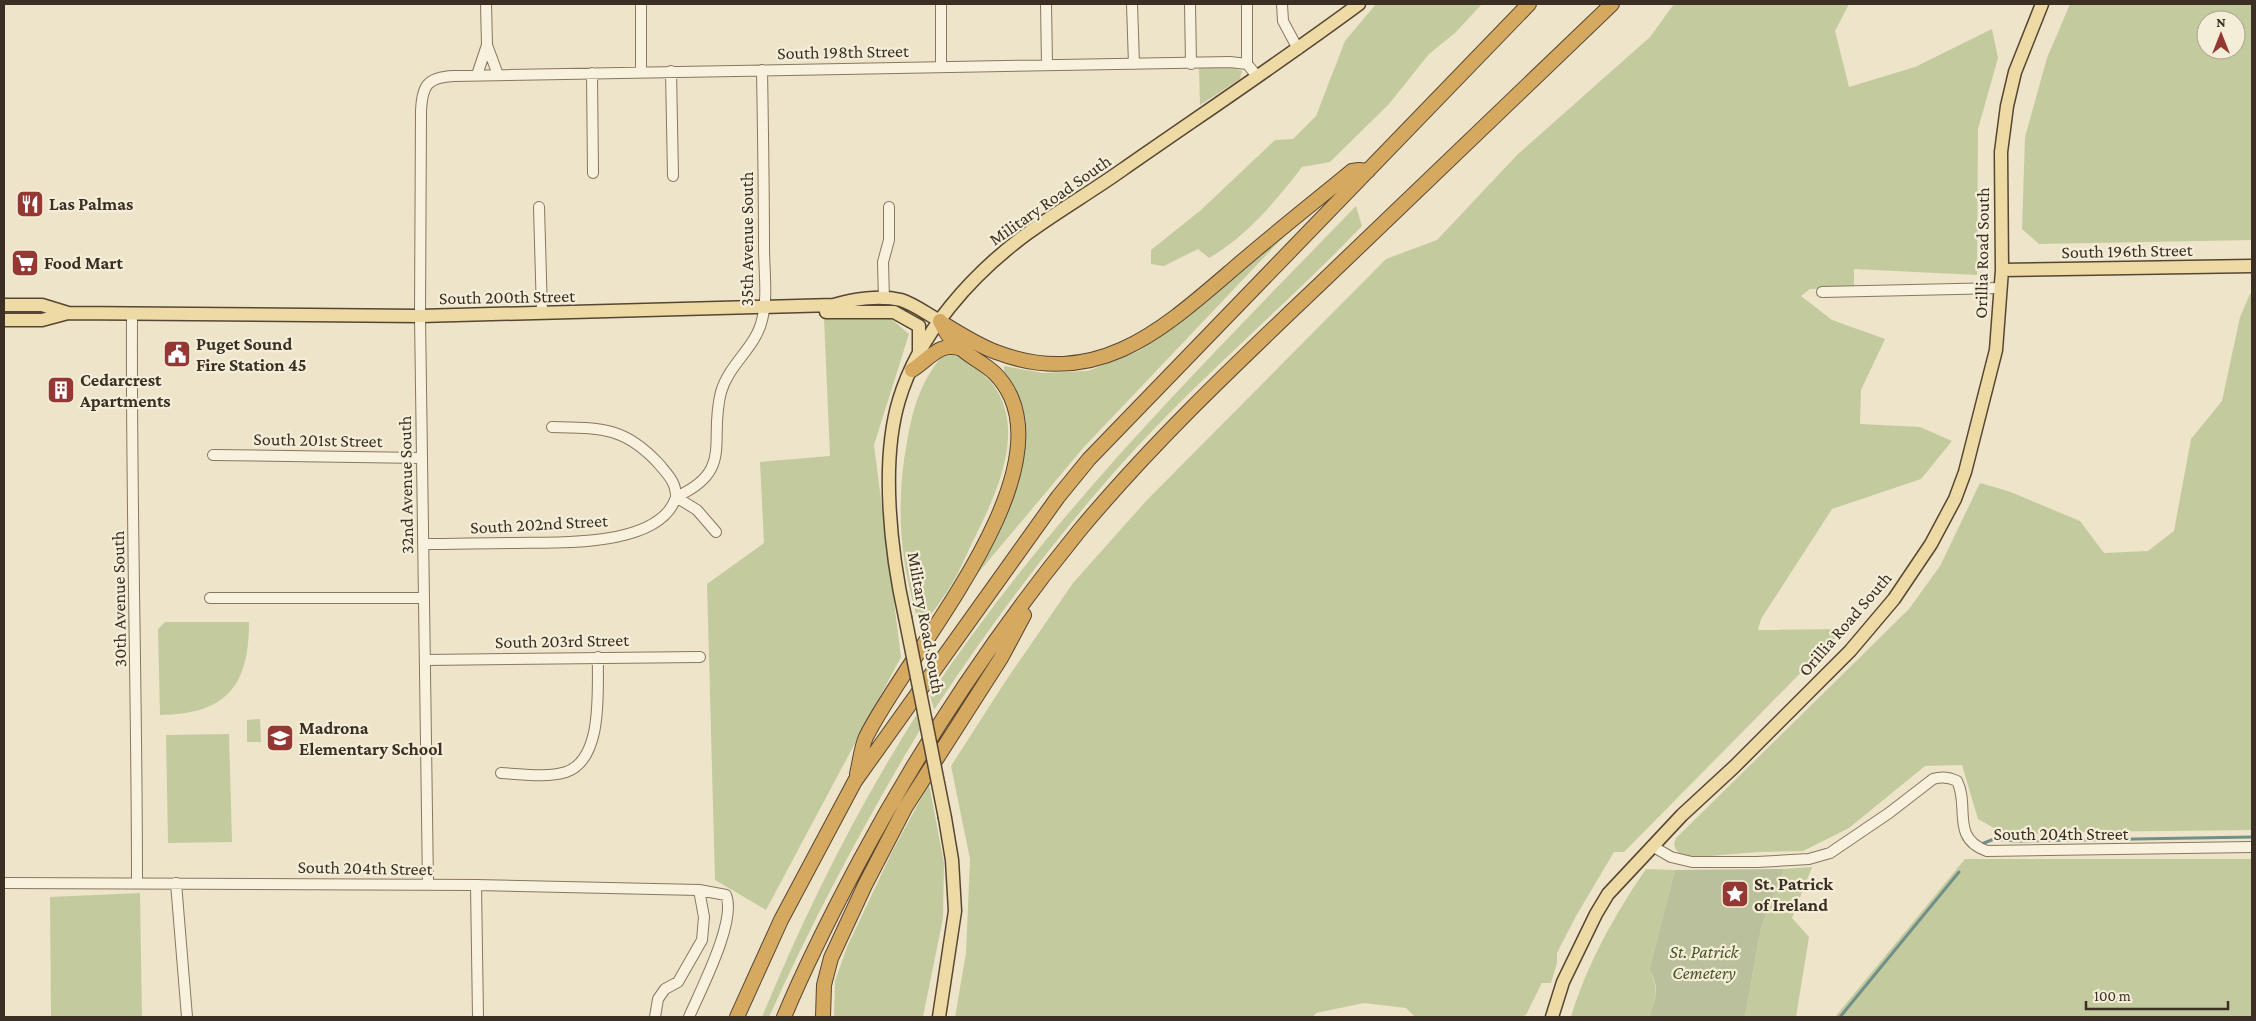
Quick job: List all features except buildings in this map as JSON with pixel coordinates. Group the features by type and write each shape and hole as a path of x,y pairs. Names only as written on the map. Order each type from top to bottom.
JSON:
{"highway":[{"path":"737,1017 784,913 855,781 1058,497 1089,459 1529,4"},
{"path":"784,1017 819,940 845,889 922,749 980,661 1085,525 1176,425 1268,333 1612,4"},
{"path":"940,321 981,346 1025,361 1069,363 1110,355 1138,342 1171,321 1273,234 1352,171 1368,171"},
{"path":"855,781 866,738 964,581 998,515 1014,469 1018,429 1011,398 994,371 963,350 952,340 940,321"},
{"path":"912,370 942,348 954,346 963,350"},
{"path":"823,1017 824,985 831,958 865,885 905,808 1000,658 1045,576"}],"main road":[{"name":"Military Road South","path":"939,1017 955,911 952,860 896,574 890,456 899,400 918,356 940,321 984,269 1028,233 1298,49 1347,8 1359,4"},
{"name":"Orillia Road South","path":"1552,1017 1562,982 1608,894 1652,846 1850,651 1894,599 1930,544 1955,499 1965,472 1994,360 2002,270 2001,152 2006,106 2015,72 2042,4"},
{"name":"South 196th Street","path":"2002,270 2252,266"},
{"name":"South 200th Street","path":"4,320 42,320 68,313 420,316 834,305 852,300 884,299 901,300 940,321"},
{"name":"South 200th Street","path":"4,305 42,305 68,313"},
{"path":"811,305 818,311 900,314 919,326 918,356"}],"street":[{"path":"486,4 487,45 498,75"},
{"path":"641,4 641,72"},
{"path":"941,4 941,67"},
{"path":"1046,4 1047,65"},
{"path":"1132,4 1134,64"},
{"path":"1190,4 1192,64"},
{"path":"1246,4 1247,64 1257,76"},
{"path":"1282,4 1283,21 1298,49"},
{"path":"477,75 487,45"},
{"name":"South 198th Street","path":"426,85 442,77 477,75 1230,62 1247,64"},
{"name":"35th Avenue South","path":"676,497 700,484 712,468 717,451 718,409 722,390 735,363 759,329 764,307 762,70"},
{"path":"671,71 673,176"},
{"path":"592,73 593,172"},
{"name":"32nd Avenue South","path":"426,85 423,92 421,111 420,316 428,885"},
{"path":"539,207 542,313"},
{"path":"884,299 883,262 889,240 888,207"},
{"path":"1822,292 2001,288"},
{"name":"30th Avenue South","path":"132,314 131,442 137,693 137,882"},
{"path":"552,427 604,430 630,439 645,450 669,475 675,484 676,497 697,510 716,532"},
{"name":"South 201st Street","path":"213,455 422,458"},
{"name":"South 202nd Street","path":"423,544 576,542 611,538 633,532 653,523 669,511 676,497"},
{"path":"210,598 424,598"},
{"path":"501,773 541,774 566,772 577,766 584,759 591,745 595,728 598,656"},
{"name":"South 203rd Street","path":"425,660 598,656 700,657"},
{"name":"South 204th Street","path":"1652,846 1663,854 1692,862 1757,862 1820,857 1830,853 1933,779 1940,777 1950,778 1957,782 1961,793 1964,831 1979,848 1987,851 2252,847"},
{"name":"South 204th Street","path":"4,882 476,885 699,890 726,896 728,912 726,928 689,1017"},
{"path":"176,883 186,1017"},
{"path":"476,885 478,1017"},
{"path":"655,1017 658,999 665,989 678,982 702,940 704,917 699,890"}],"green space":[{"path":"1376,4 1482,4 1455,33 1429,54 1389,104 1330,162 1302,167 1260,217 1236,239 1209,258 1198,249 1164,266 1151,264 1151,250 1201,210 1275,140 1293,139 1316,116 1345,41"},
{"path":"1674,4 1849,4 1835,31 1849,87 1915,67 1992,29 1998,58 1978,129 1977,275 1854,269 1854,288 1810,289 1801,296 1832,320 1885,339 1861,390 1860,424 1920,427 1952,441 1921,479 1832,509 1761,619 1758,630 1844,629 1624,852 1614,852 1576,916 1557,953 1557,963 1551,983 1542,983 1526,1015 1520,1017 1415,1017 1406,1008 1364,1003 1316,1013 1313,1017 955,1017 966,953 970,859 951,766 1005,682 1073,583 1146,501 1386,259 1437,240 1518,154 1650,37"},
{"path":"2070,4 2252,4 2252,240 2039,244 2022,229 2025,137 2047,58"},
{"path":"1231,67 1242,71 1240,79 1200,105 1199,68"},
{"path":"1356,206 1362,226 1191,391 1108,479 1005,608 934,710 930,695 977,628 1026,564 1132,441"},
{"path":"1290,230 1084,447 958,597 1005,510 1022,462 1026,439 1025,416 1019,399 1004,371 1004,366 1043,373 1088,371 1139,351"},
{"path":"2250,294 2252,294 2252,830 2006,835 1978,819 1962,765 1925,766 1849,828 1803,851 1697,857 1686,856 1677,851 1674,844 1676,838 1909,609 1940,566 1980,483 2008,491 2080,521 2104,553 2148,551 2174,531 2191,439 2222,401 2240,317"},
{"path":"824,318 890,318 909,334 874,445 901,657 766,910 715,880 707,584 764,543 760,462 830,456"},
{"path":"956,355 984,375 1000,395 1007,420 1008,439 1006,457 987,512 958,573 937,606 920,626 913,603 904,558 901,512 903,465 918,396 934,366 942,356"},
{"path":"165,622 249,622 248,645 238,680 229,692 217,702 202,709 160,715 158,629"},
{"path":"917,714 920,730 840,871 769,1017 762,1017 796,939 833,862 894,751"},
{"path":"260,719 261,742 247,742 247,720"},
{"path":"229,734 232,842 168,843 166,735"},
{"path":"929,784 944,863 943,918 923,1017 834,1017 835,981 847,947 893,850"},
{"path":"1965,859 2252,859 2252,1017 1835,1017"},
{"path":"1812,867 1792,918 1809,937 1796,1017 1745,1017 1761,928 1784,869"},
{"path":"1646,869 1675,870 1649,970 1654,982 1655,999 1649,1017 1571,1017 1585,978 1603,940 1623,904"},
{"name":"St. Patrick Cemetery","path":"1784,869 1761,928 1745,1017 1649,1017 1655,999 1656,988 1653,976 1649,970 1675,870"},
{"path":"140,893 142,1017 51,1017 50,897"}],"waterway":[{"path":"1984,843 1994,839 2016,841 2252,837"},
{"path":"1840,1017 1959,872"}],"place":[{"name":"Las Palmas","path":"30,204"},
{"name":"Food Mart","path":"25,263"},
{"name":"Puget Sound Fire Station 45","path":"177,354"},
{"name":"Cedarcrest Apartments","path":"61,390"},
{"name":"Madrona Elementary School","path":"280,738"},
{"name":"St. Patrick of Ireland","path":"1735,894"}]}
